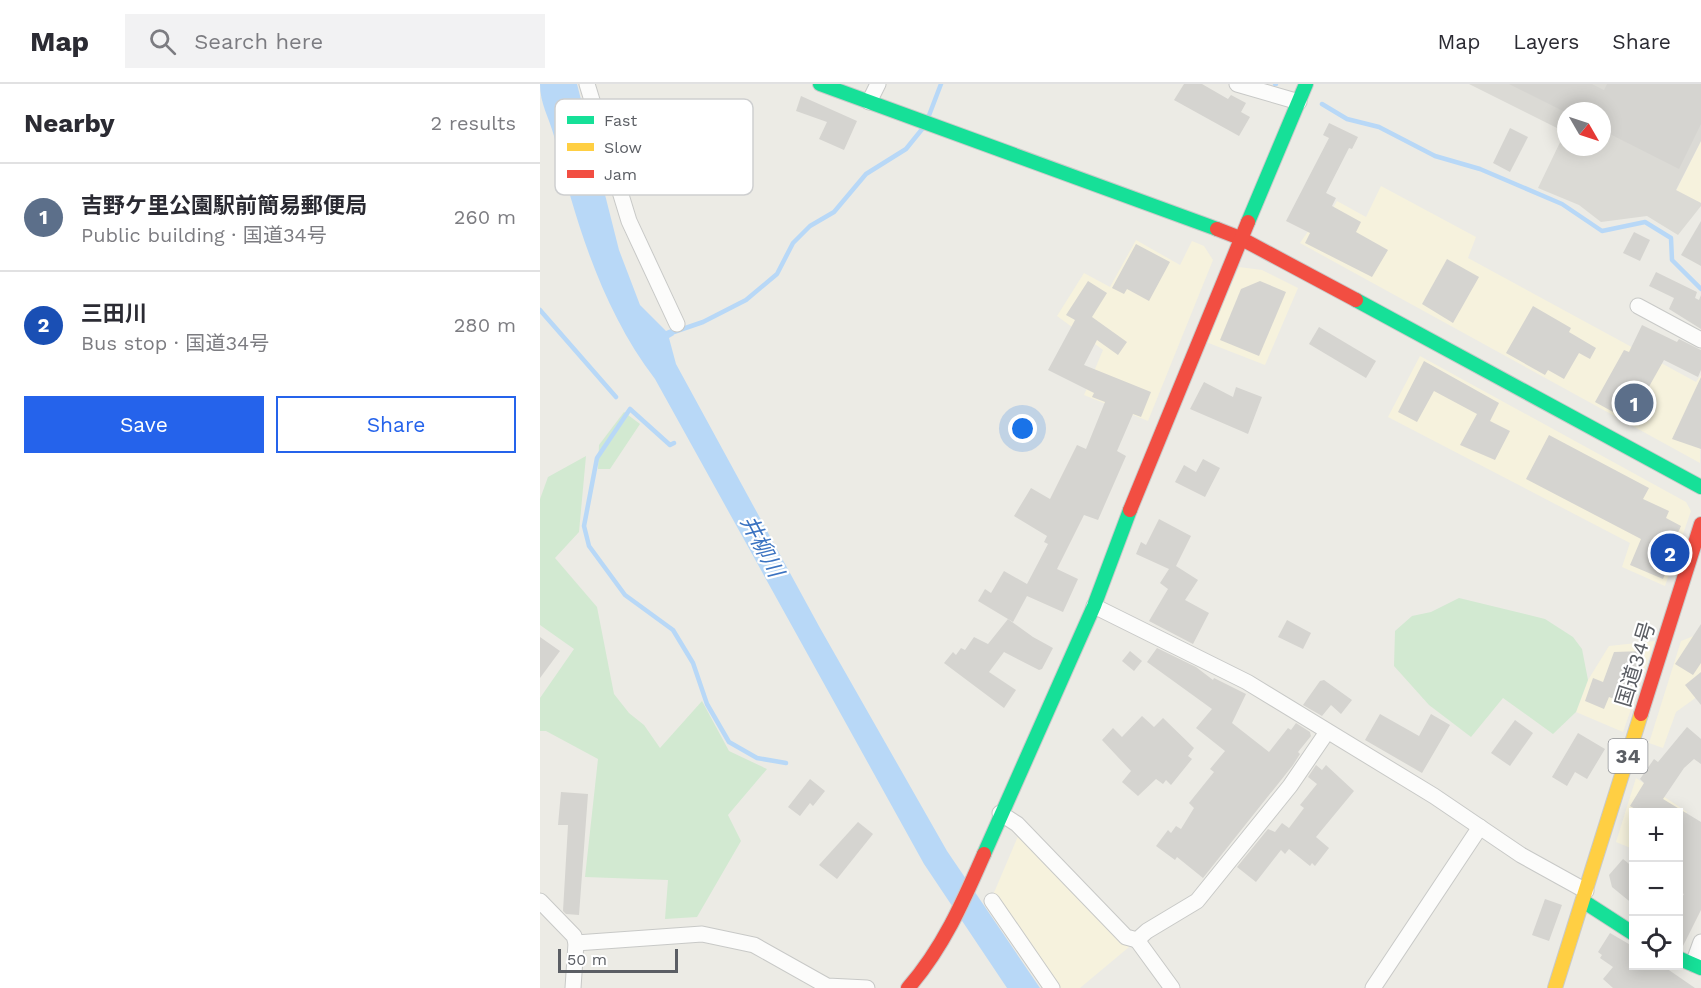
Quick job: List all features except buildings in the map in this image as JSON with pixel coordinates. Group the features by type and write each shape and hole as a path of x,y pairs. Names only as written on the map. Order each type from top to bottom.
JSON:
{"main road":[{"path":"820,84 1240,238 1701,487"},
{"path":"908,988 923,971 951,927 1094,606 1147,465 1306,84"},
{"name":"国道34号","path":"1555,988 1701,524"},
{"path":"1585,896 1629,930"}],"street":[{"path":"587,84 592,99"},
{"path":"870,102 878,84"},
{"path":"1237,84 1299,102"},
{"path":"621,195 629,221 677,324"},
{"path":"1638,306 1701,340"},
{"path":"1094,606 1247,682 1434,796 1585,896"},
{"path":"1137,940 1147,931 1197,901 1290,786 1327,732"},
{"path":"1000,813 1017,824 1126,937 1137,940 1172,988"},
{"path":"1372,988 1480,827"},
{"path":"540,901 573,936 576,943 573,988"},
{"path":"992,901 1052,988"},
{"path":"576,943 702,934 754,945 827,986 867,988"},
{"path":"1691,963 1701,942"}],"shaded area":[{"path":"1469,84 1701,84 1701,141 1676,190 1701,203 1701,206 1678,235 1647,216 1601,222 1579,205 1538,188 1557,149 1557,156 1611,156 1611,102 1557,102 1557,128"},
{"path":"1701,141 1701,203 1676,191"},
{"path":"1381,186 1476,237 1468,258 1696,382 1701,375 1700,463 1300,243 1309,230 1319,233 1337,201 1366,217"},
{"path":"1136,240 1180,265 1192,241 1204,246 1213,260 1148,421 1084,395 1103,350 1057,316 1084,273 1110,287"},
{"path":"1239,267 1262,270 1298,288 1265,365 1206,342"},
{"path":"1420,356 1686,502 1691,511 1665,586 1622,567 1630,543 1388,417"},
{"path":"1701,633 1701,694 1676,712 1663,748 1649,743 1681,641"},
{"path":"1655,641 1623,732 1576,712 1588,680 1609,646"},
{"path":"1636,778 1681,808 1629,808 1629,847 1616,842"},
{"path":"1019,834 1077,889 1129,947 1080,988 1056,988 993,895"}],"green space":[{"path":"624,412 640,424 610,469 598,469 599,445"},
{"path":"586,456 579,532 555,558 597,607 614,694 629,713 644,725 660,748 702,701 729,751 767,769 728,815 741,841 697,917 665,919 668,880 585,877 598,759 546,731 540,731 540,698 574,649 540,625 540,499 548,477"},
{"path":"1459,598 1545,619 1573,637 1582,649 1588,680 1576,712 1553,734 1503,698 1471,737 1429,705 1394,666 1395,631 1412,616 1431,612"}],"water":[{"path":"540,84 577,84 581,99 555,99 555,140 543,104"},
{"name":"井柳川","path":"570,195 605,195 619,250 640,305 666,331 671,329 674,335 669,338 676,364 820,628 947,851 1040,988 1007,988 924,864 655,379 636,352 620,323 592,263"}],"waterway":[{"path":"928,118 941,84"},
{"path":"1322,104 1347,119 1379,127 1435,156 1480,169 1562,204 1602,231 1645,222 1671,238 1672,260 1701,289"},
{"path":"668,334 703,322 746,300 777,274 793,243 810,226 834,212 866,174 906,149 923,128"},
{"path":"540,310 616,397"},
{"path":"674,443 670,445 630,409 597,458 584,526 589,546 625,595 673,630 693,663 707,704 729,742 757,758 786,763"}],"traffic: fast":[{"path":"820,84 1217,229"},
{"path":"1248,222 1306,84"},
{"path":"1356,300 1701,487"},
{"path":"984,854 1094,606 1130,510"},
{"path":"1583,901 1629,931"},
{"path":"1683,960 1701,968"}],"traffic: slow":[{"path":"1555,988 1641,714"}],"traffic: jam":[{"path":"1130,510 1248,222"},
{"path":"1217,229 1240,238 1356,300"},
{"path":"1641,714 1701,524"},
{"path":"908,988 942,941 984,854"}],"place":[{"name":"吉野ケ里公園駅前簡易郵便局","path":"1634,403"},
{"name":"三田川","path":"1670,553"}]}
